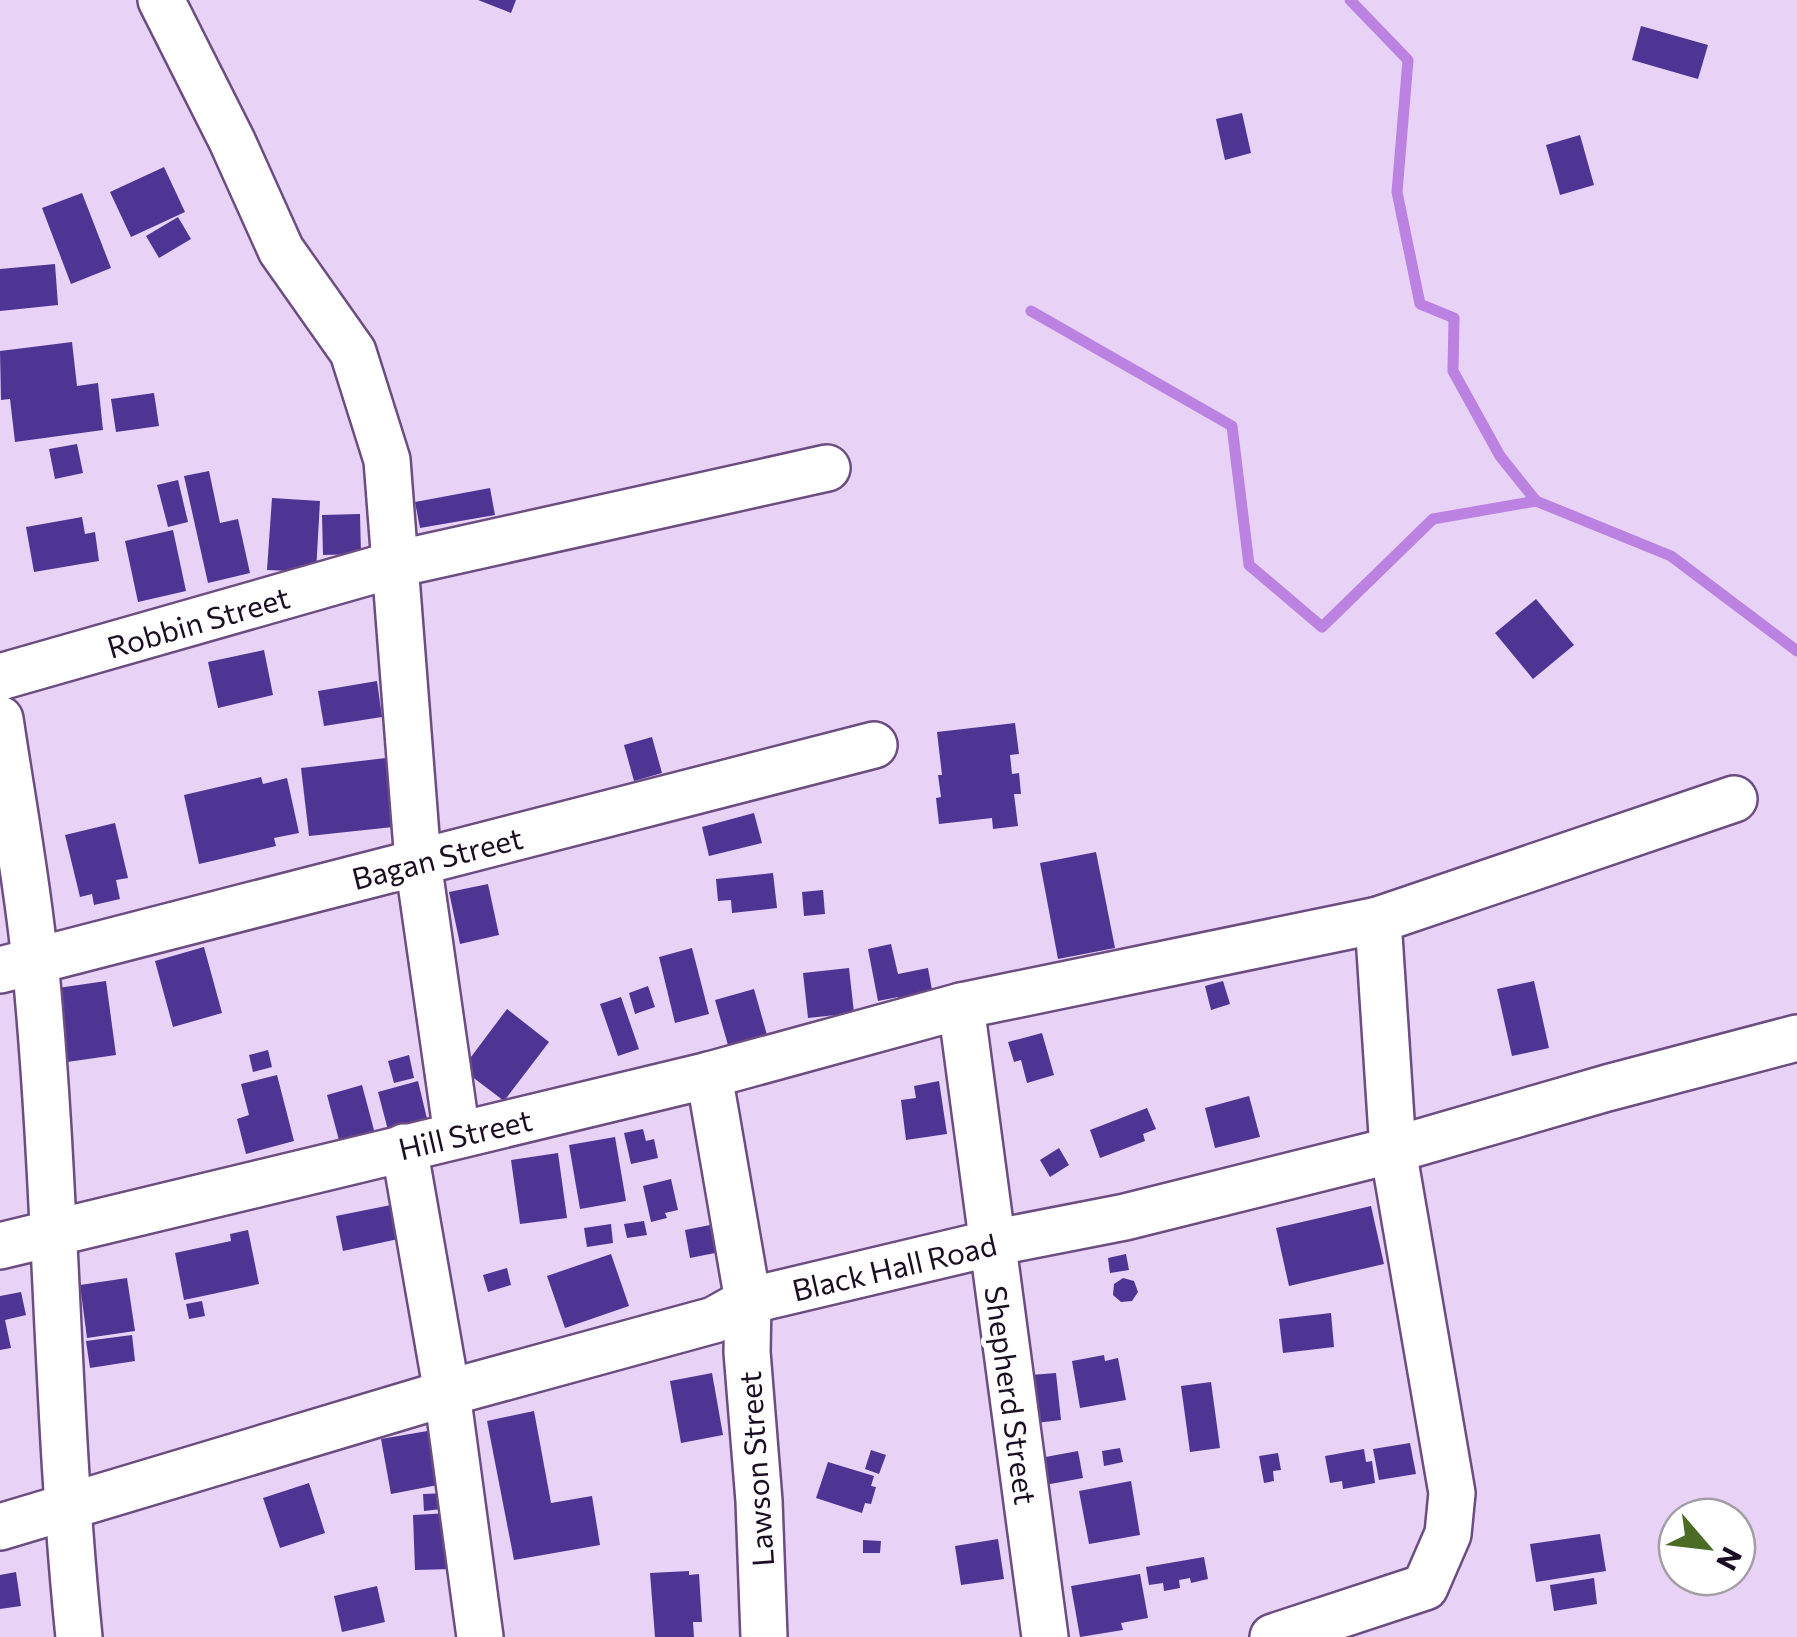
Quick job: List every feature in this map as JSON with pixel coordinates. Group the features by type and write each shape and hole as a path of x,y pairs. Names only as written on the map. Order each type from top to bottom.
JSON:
{"street":[{"path":"162,0 232,140 281,250 353,352 387,460 418,862 457,1135"},
{"name":"Robbin Street","path":"0,677 396,564 827,468"},
{"path":"0,720 17,965 55,1232 66,1509 79,1637"},
{"name":"Bagan Street","path":"17,965 874,745"},
{"name":"Hill Street","path":"0,1246 709,1075 945,1012 1378,920 1734,799"},
{"path":"1273,1637 1425,1587 1448,1534 1452,1493 1393,1150 1378,920"},
{"name":"Shepherd Street","path":"945,1012 992,1243 1045,1637"},
{"name":"Black Hall Road","path":"0,1527 447,1393 714,1320 748,1300 992,1243 1125,1217 1393,1150 1797,1038"},
{"name":"Lawson Street","path":"709,1075 748,1300 747,1352 759,1501 764,1637"},
{"path":"404,1148 447,1393 480,1637"}],"building":[{"path":"478,0 516,0 511,13"},
{"path":"1641,26 1708,45 1698,79 1632,60"},
{"path":"1242,113 1251,153 1225,160 1216,119"},
{"path":"1580,135 1594,185 1560,195 1546,145"},
{"path":"164,167 185,212 131,237 110,192"},
{"path":"82,193 111,268 71,284 42,208"},
{"path":"178,217 191,239 159,258 146,236"},
{"path":"55,264 58,305 0,311 0,269"},
{"path":"72,342 77,386 98,383 103,430 15,442 10,399 1,400 0,351"},
{"path":"154,393 159,426 116,432 111,399"},
{"path":"77,444 83,473 55,479 49,449"},
{"path":"209,471 220,523 238,519 250,573 208,583 184,476"},
{"path":"178,480 188,522 168,527 157,485"},
{"path":"490,488 495,515 420,528 415,502"},
{"path":"272,498 320,501 316,572 267,570"},
{"path":"360,514 361,554 323,555 322,515"},
{"path":"82,517 85,534 95,532 99,561 34,572 26,527"},
{"path":"173,530 186,591 138,602 125,541"},
{"path":"1536,599 1574,645 1533,679 1495,633"},
{"path":"264,650 273,695 218,708 208,662"},
{"path":"377,681 382,717 324,726 318,691"},
{"path":"1015,723 1019,754 1010,755 1012,774 1019,773 1021,794 1014,794 1018,826 993,829 992,818 939,824 936,798 941,797 938,775 942,775 937,732"},
{"path":"652,737 662,773 634,781 624,745"},
{"path":"386,758 393,827 309,836 301,768"},
{"path":"261,777 263,784 287,778 299,833 274,838 276,846 199,864 184,795"},
{"path":"754,813 762,843 709,856 702,827"},
{"path":"115,823 128,878 116,880 120,899 94,905 92,894 80,897 65,835"},
{"path":"1096,852 1115,948 1058,959 1040,863"},
{"path":"773,873 777,908 732,913 731,900 718,901 716,879"},
{"path":"488,884 499,935 460,944 449,892"},
{"path":"823,890 825,914 804,916 802,892"},
{"path":"891,944 898,974 928,968 932,990 919,993 920,1000 899,1005 898,997 878,1001 868,949"},
{"path":"204,947 222,1013 173,1027 155,961"},
{"path":"692,948 709,1014 675,1023 659,957"},
{"path":"849,968 854,1013 808,1018 803,973"},
{"path":"106,981 116,1055 60,1063 51,989"},
{"path":"1223,981 1230,1004 1211,1010 1205,986"},
{"path":"1534,981 1549,1048 1512,1056 1497,989"},
{"path":"648,986 655,1007 635,1014 629,993"},
{"path":"754,989 767,1035 728,1045 715,1000"},
{"path":"621,997 639,1049 618,1056 600,1004"},
{"path":"507,1009 549,1042 504,1101 462,1069"},
{"path":"1042,1033 1054,1075 1027,1083 1021,1060 1014,1062 1008,1042"},
{"path":"268,1050 272,1067 253,1072 249,1055"},
{"path":"409,1055 414,1078 394,1083 388,1061"},
{"path":"277,1075 294,1141 246,1154 237,1119 249,1115 241,1084"},
{"path":"418,1081 428,1123 389,1134 378,1092"},
{"path":"939,1081 947,1134 906,1140 901,1100 916,1098 914,1086"},
{"path":"362,1085 375,1134 340,1144 327,1095"},
{"path":"1249,1096 1260,1137 1215,1148 1205,1108"},
{"path":"1147,1108 1156,1129 1143,1134 1145,1141 1100,1158 1090,1130"},
{"path":"643,1129 646,1141 654,1139 658,1158 631,1164 624,1133"},
{"path":"615,1137 626,1201 580,1209 569,1145"},
{"path":"1059,1148 1069,1165 1050,1177 1040,1160"},
{"path":"558,1153 567,1218 520,1224 511,1160"},
{"path":"671,1179 678,1210 651,1222 643,1186"},
{"path":"406,1202 412,1236 343,1251 336,1216"},
{"path":"1371,1206 1384,1264 1289,1286 1276,1228"},
{"path":"644,1221 647,1235 627,1238 624,1224"},
{"path":"611,1224 613,1243 587,1247 584,1228"},
{"path":"710,1225 715,1253 690,1258 685,1230"},
{"path":"248,1230 259,1284 184,1300 175,1253 231,1241 230,1234"},
{"path":"611,1254 629,1306 565,1328 547,1276"},
{"path":"1126,1254 1129,1270 1110,1273 1108,1258"},
{"path":"507,1268 511,1285 488,1292 483,1275"},
{"path":"127,1278 135,1331 87,1338 80,1285"},
{"path":"1123,1278 1134,1281 1138,1292 1132,1301 1121,1302 1113,1295 1114,1284"},
{"path":"21,1292 26,1315 5,1320 11,1348 0,1350 0,1296"},
{"path":"202,1301 205,1316 189,1319 186,1304"},
{"path":"1331,1313 1334,1347 1283,1353 1279,1319"},
{"path":"132,1335 135,1361 90,1368 86,1341"},
{"path":"1104,1355 1105,1361 1118,1358 1126,1400 1080,1408 1072,1361"},
{"path":"712,1373 723,1435 681,1443 670,1381"},
{"path":"1056,1373 1061,1420 1036,1423 1031,1375"},
{"path":"1211,1382 1220,1448 1190,1452 1181,1386"},
{"path":"534,1411 551,1503 592,1496 600,1545 514,1560 487,1421"},
{"path":"433,1430 443,1484 391,1494 381,1439"},
{"path":"1410,1443 1416,1474 1379,1480 1373,1449"},
{"path":"1120,1448 1123,1462 1104,1466 1102,1451"},
{"path":"1364,1449 1366,1462 1372,1461 1375,1483 1343,1489 1342,1481 1330,1483 1325,1456"},
{"path":"871,1450 886,1455 879,1474 865,1469"},
{"path":"1078,1451 1083,1478 1045,1485 1040,1458"},
{"path":"1278,1453 1281,1470 1273,1471 1274,1481 1264,1483 1259,1456"},
{"path":"828,1462 874,1476 871,1486 876,1487 871,1504 865,1503 862,1513 816,1498"},
{"path":"1131,1481 1140,1535 1089,1544 1079,1491"},
{"path":"309,1483 325,1533 280,1548 263,1498"},
{"path":"448,1493 450,1508 424,1511 423,1494"},
{"path":"450,1513 452,1569 415,1570 413,1515"},
{"path":"1600,1534 1606,1571 1536,1582 1530,1544"},
{"path":"998,1539 1004,1579 961,1585 955,1546"},
{"path":"863,1540 881,1541 880,1553 863,1553"},
{"path":"1204,1557 1208,1579 1191,1583 1190,1578 1179,1580 1180,1588 1164,1591 1163,1583 1149,1585 1146,1567"},
{"path":"689,1571 689,1575 699,1574 702,1622 693,1622 694,1637 655,1637 650,1573"},
{"path":"16,1572 21,1606 0,1609 0,1575"},
{"path":"1140,1574 1148,1618 1121,1623 1123,1630 1080,1637 1071,1586"},
{"path":"1594,1578 1597,1604 1554,1611 1550,1585"},
{"path":"377,1586 385,1622 342,1632 334,1596"}],"waterway":[{"path":"1350,0 1408,60 1397,192 1420,304 1454,318 1453,371 1500,456 1536,501"},
{"path":"1031,311 1232,426 1249,565 1322,627 1433,519 1536,501 1671,556 1797,651"}]}
